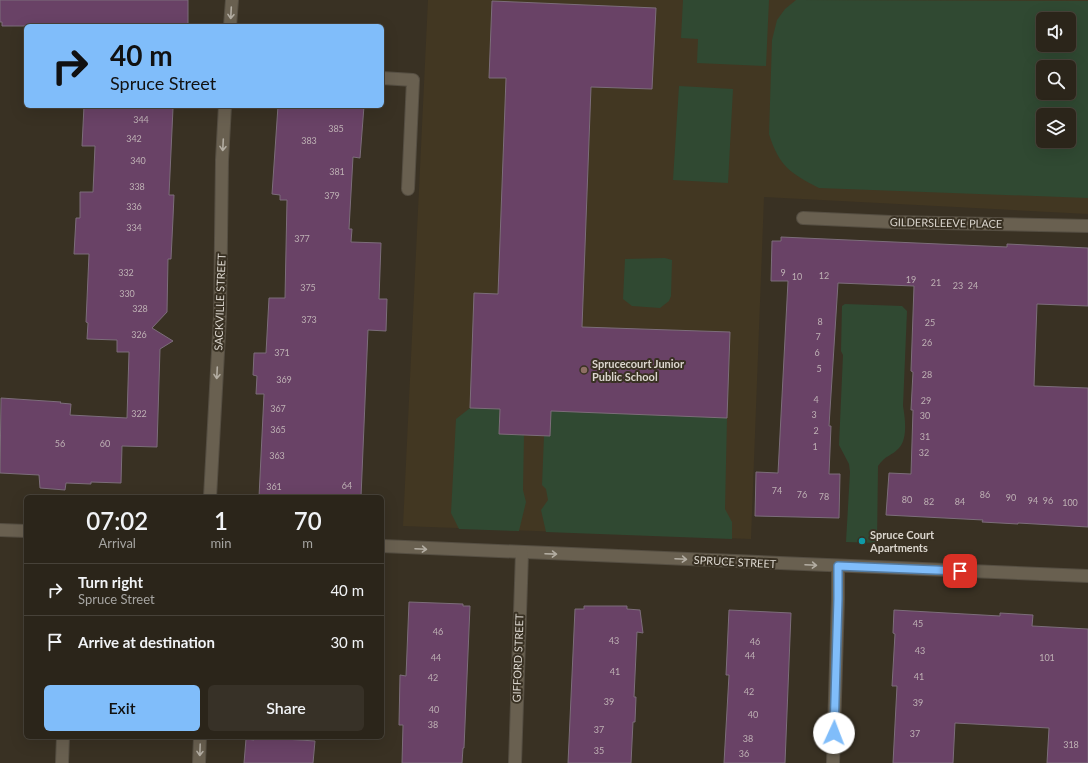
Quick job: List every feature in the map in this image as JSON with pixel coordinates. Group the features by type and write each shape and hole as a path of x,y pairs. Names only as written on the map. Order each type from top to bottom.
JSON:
{"street":[{"path":"230,24 232,0"},
{"path":"384,78 414,80 408,189"},
{"name":"SACKVILLE STREET","path":"210,495 220,316 222,160 225,108"},
{"name":"GILDERSLEEVE PLACE","path":"803,218 883,222 1088,226"},
{"path":"0,530 24,531"},
{"name":"SPRUCE STREET","path":"384,546 1088,576"},
{"name":"GIFFORD STREET","path":"515,763 522,553"},
{"path":"833,763 838,566"},
{"path":"62,763 63,739"},
{"path":"199,763 200,739"}],"shaded area":[{"name":"Sprucecourt Junior Public School","path":"428,0 1088,0 1088,214 764,197 751,539 403,526"}],"green space":[{"path":"683,0 769,0 766,66 697,63 698,39 681,38"},
{"path":"796,0 1088,1 1088,198 819,188 800,178 787,167 777,154 769,134 772,40 777,20 785,9"},
{"path":"679,86 733,89 728,183 673,180"},
{"path":"665,258 672,260 671,296 669,301 660,308 632,306 623,299 625,259"},
{"path":"845,304 902,306 907,311 903,406 905,433 902,444 899,448 883,460 878,466 877,543 846,542 850,472 849,464 839,445 843,355 841,351 842,306"},
{"path":"470,408 500,409 499,434 524,435 523,490 526,502 519,531 459,529 451,513 456,419"},
{"path":"551,411 727,418 725,509 732,522 732,539 546,532 541,510 548,500 546,489 542,485 544,436 550,436"}],"building":[{"path":"0,0 188,0 188,24 24,24 24,26 2,26 2,22 0,22"},
{"path":"492,1 656,8 652,89 591,87 582,327 730,332 727,418 551,411 550,436 524,435 499,434 500,409 470,408 474,293 498,294 506,78 489,78"},
{"path":"84,108 173,108 169,195 174,195 171,259 168,259 167,312 152,328 173,341 160,349 157,447 122,446 121,483 66,483 65,490 40,488 39,475 0,473 1,398 71,404 70,415 127,418 129,352 117,352 117,340 87,339 88,323 86,322 89,254 74,254 76,218 80,218 80,192 93,192 95,146 82,146"},
{"path":"278,108 364,108 360,158 353,157 349,229 352,229 351,242 381,243 379,299 387,299 386,331 368,330 361,495 259,495 264,394 256,394 257,376 253,375 254,353 266,353 269,298 285,298 287,200 280,200 280,195 272,194"},
{"path":"781,237 1007,247 1007,244 1088,248 1088,306 1037,304 1034,386 1088,388 1088,527 982,522 983,520 886,515 889,473 911,474 913,410 911,410 913,372 911,371 914,286 838,283 829,426 831,426 829,474 840,474 839,518 755,516 756,472 778,473 788,281 771,281 772,241 781,241"},
{"path":"409,602 463,604 463,606 470,606 464,748 462,763 402,763 403,725 399,725 400,675 406,676"},
{"path":"584,606 627,606 627,609 640,610 643,633 637,632 634,697 636,697 635,722 633,722 631,763 568,763 575,609 584,609"},
{"path":"729,610 791,613 785,763 724,763 729,675 726,675"},
{"path":"894,610 1000,616 1000,613 1033,615 1032,626 1088,629 1088,763 1047,763 1049,728 955,723 953,763 893,763 897,686 892,686 895,634 893,633"},
{"path":"246,739 284,739 315,741 313,763 244,763"}],"place":[{"name":"Sprucecourt Junior Public School","path":"584,370"},
{"name":"Spruce Court Apartments","path":"862,541"}],"route":[{"path":"834,733 838,566 960,571"}]}
